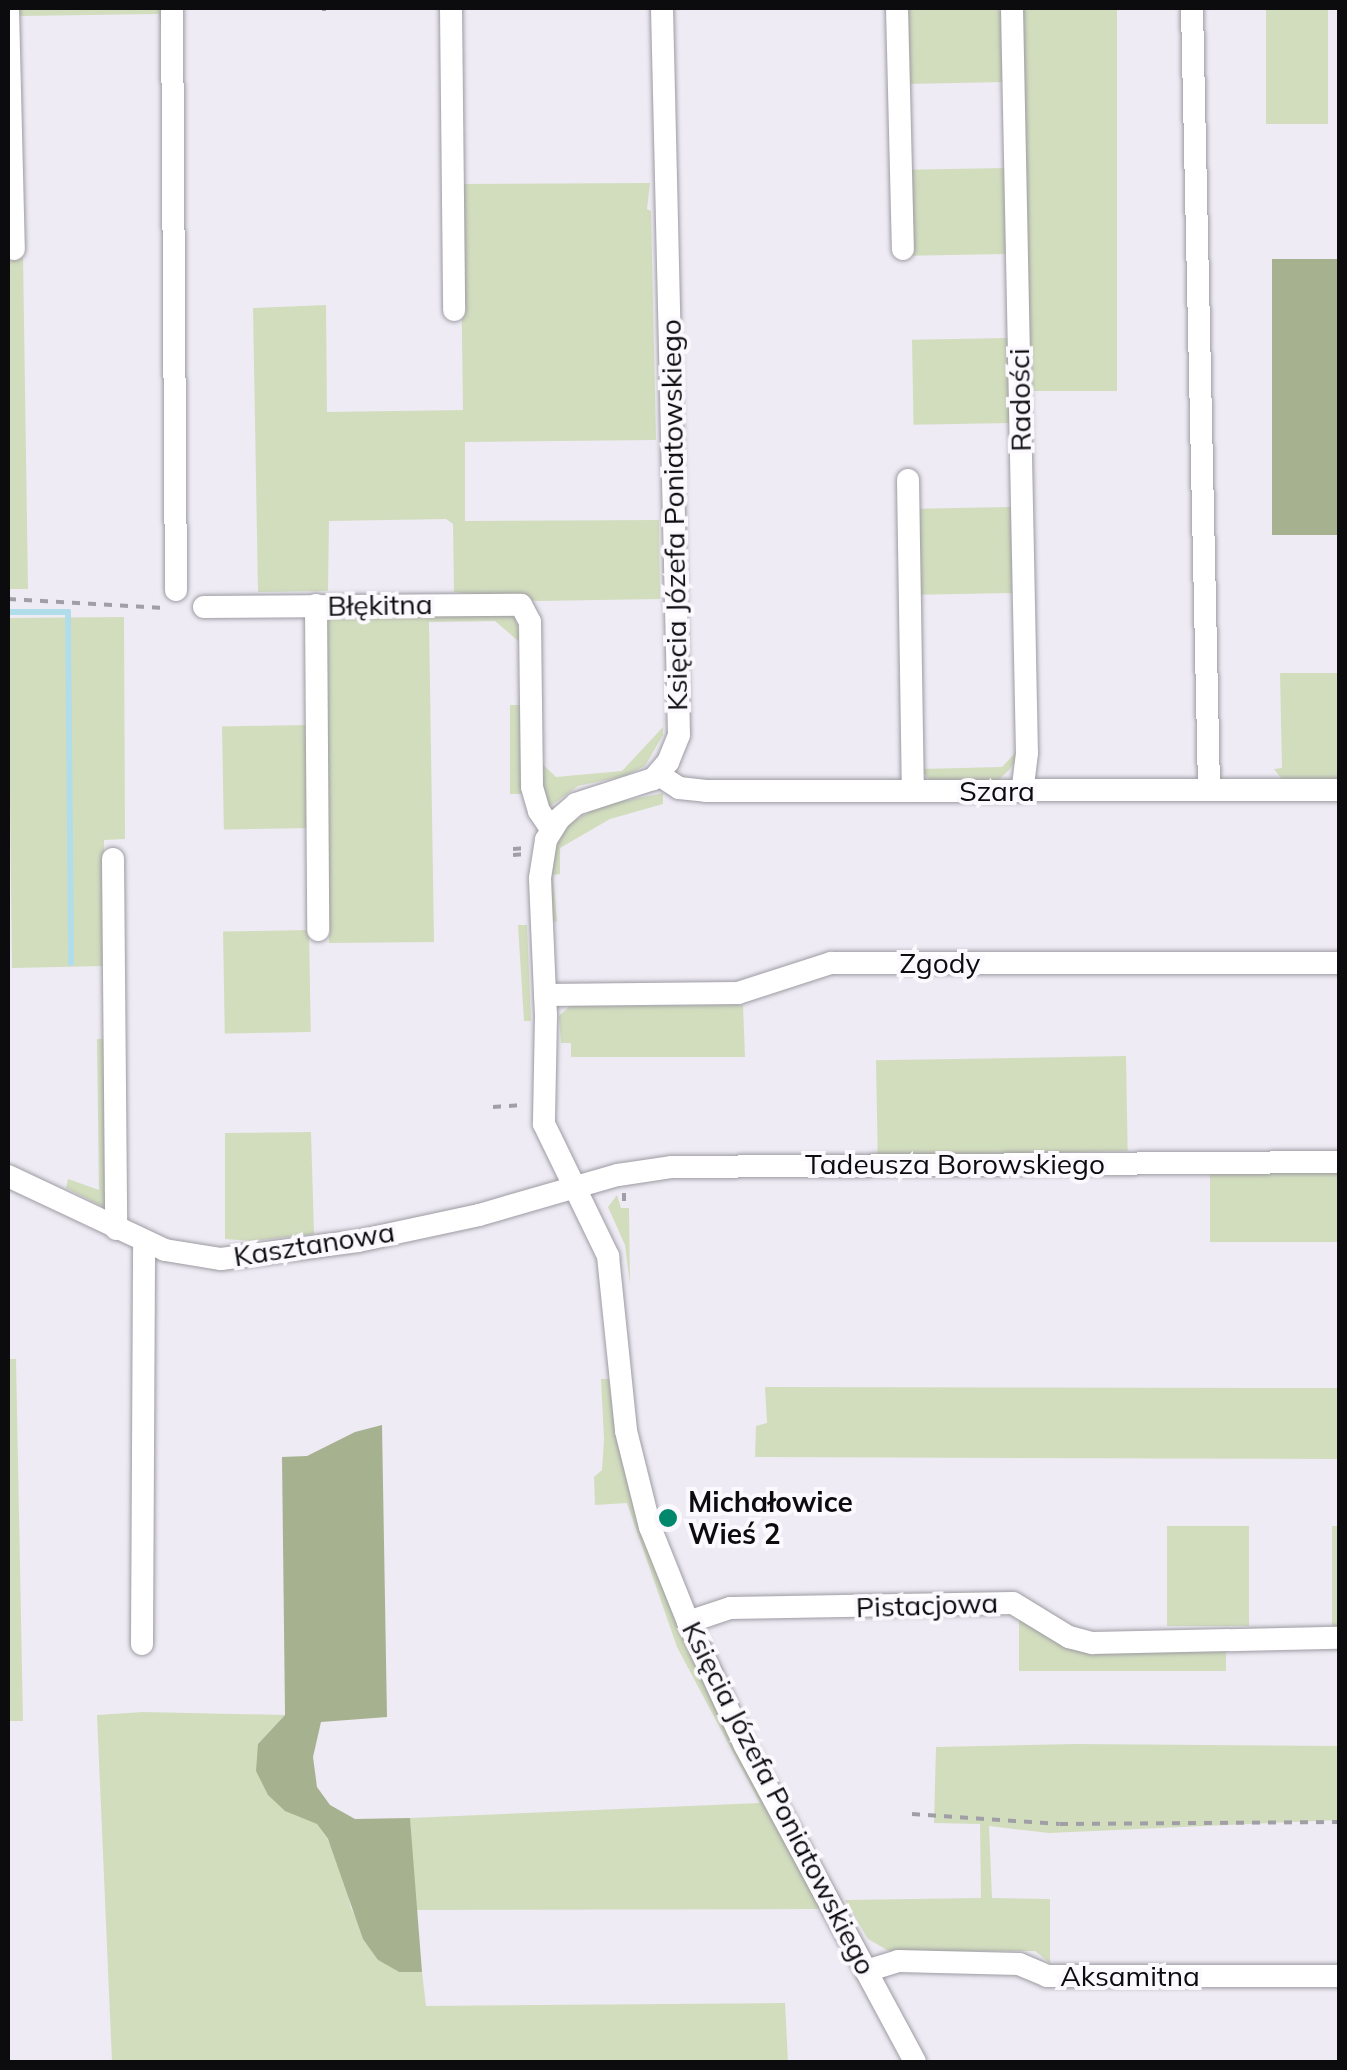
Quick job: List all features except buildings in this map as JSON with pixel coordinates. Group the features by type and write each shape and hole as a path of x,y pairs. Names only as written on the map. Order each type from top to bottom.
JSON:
{"street":[{"path":"172,8 176,590"},
{"path":"451,8 454,310"},
{"name":"Księcia Józefa Poniatowskiego","path":"659,775 676,747 680,724 662,8"},
{"path":"898,8 902,250"},
{"name":"Radości","path":"1012,8 1026,754 1022,791"},
{"path":"1192,8 1210,790"},
{"path":"8,10 14,250"},
{"path":"908,480 913,791"},
{"path":"316,605 318,930"},
{"name":"Błękitna","path":"204,607 521,605 530,622 532,787 539,812 551,829"},
{"path":"551,829 576,804 635,789 659,775"},
{"name":"Szara","path":"659,775 676,787 700,791 1340,790"},
{"name":"Księcia Józefa Poniatowskiego","path":"551,829 540,878 545,995 544,1124 608,1256 624,1424 650,1527 744,1744 915,2062"},
{"path":"113,859 116,1229"},
{"name":"Zgody","path":"545,995 740,992 830,963 1340,963"},
{"name":"Tadeusza Borowskiego","path":"573,1186 633,1172 731,1166 1340,1162"},
{"name":"Kasztanowa","path":"8,1176 116,1229 197,1258 281,1254 479,1215 573,1186"},
{"path":"142,1644 144,1241"},
{"name":"Pistacjowa","path":"688,1622 730,1608 1013,1603 1069,1638 1092,1643 1337,1638"},
{"name":"Aksamitna","path":"866,1971 898,1961 1019,1964 1047,1976 1340,1976"}],"path":[{"path":"8,599 113,608 204,607"},
{"path":"493,1106 527,1105"},
{"path":"621,1189 624,1206"},
{"path":"912,1814 1060,1824 1340,1822"}],"green space":[{"path":"19,8 162,8 163,40 159,14 20,16"},
{"path":"905,8 996,8 1002,13 1003,82 907,84"},
{"path":"1018,8 1117,8 1117,391 1018,391"},
{"path":"1266,8 1328,8 1328,124 1266,124"},
{"path":"1005,168 1007,254 910,256 908,170"},
{"path":"650,183 647,209 651,211 656,440 465,442 465,521 659,520 660,599 538,601 454,592 453,524 446,519 329,521 328,591 258,592 253,308 326,305 327,412 463,410 460,184"},
{"path":"8,254 23,255 28,589 8,589"},
{"path":"1272,259 1339,259 1339,535 1272,535"},
{"path":"1008,338 1009,423 913,425 912,340"},
{"path":"1011,507 1013,593 917,595 915,509"},
{"path":"500,610 515,618 523,645 495,621 429,622 434,942 329,943 323,615"},
{"path":"124,617 125,839 104,840 106,966 12,968 8,618"},
{"path":"1280,673 1339,673 1339,783 1284,782 1274,769 1282,768"},
{"path":"664,698 663,735 645,766 624,776 578,786 545,810 539,761 556,777 622,771 663,727"},
{"path":"510,705 523,705 523,794 510,794"},
{"path":"306,725 308,828 224,829 222,726"},
{"path":"1016,752 1020,754 1009,770 993,785 929,780 921,769 1002,767"},
{"path":"663,793 663,804 610,819 560,848 560,874 553,875 557,922 551,920 553,850 566,826 599,806"},
{"path":"518,925 527,925 531,1021 524,1021"},
{"path":"309,930 311,1032 225,1033 223,932"},
{"path":"743,1005 745,1057 571,1057 571,1043 561,1043 559,1016 570,1006"},
{"path":"97,1039 105,1039 111,1202 102,1206 66,1188 68,1179 99,1190"},
{"path":"1126,1056 1128,1151 878,1155 876,1060"},
{"path":"311,1132 314,1234 252,1241 225,1239 225,1133"},
{"path":"1210,1169 1339,1169 1339,1242 1210,1242"},
{"path":"617,1195 621,1208 629,1208 630,1285 625,1245 608,1207"},
{"path":"8,1359 16,1359 23,1721 8,1721"},
{"path":"601,1379 609,1379 613,1415 697,1669 822,1907 414,1910 410,1818 760,1803 677,1647 627,1503 595,1505 594,1477 602,1470 604,1439"},
{"path":"765,1387 1339,1388 1339,1459 755,1457 756,1426 767,1423"},
{"path":"382,1425 387,1717 321,1722 313,1757 317,1787 330,1805 355,1819 410,1818 422,1972 399,1972 378,1960 363,1939 328,1839 317,1824 285,1811 268,1795 256,1771 258,1744 285,1715 282,1457 307,1456 355,1432"},
{"path":"1167,1526 1249,1526 1249,1626 1167,1626"},
{"path":"1332,1526 1339,1526 1339,1627 1332,1627"},
{"path":"1019,1614 1072,1647 1226,1650 1226,1671 1019,1671"},
{"path":"97,1715 285,1715 258,1744 304,1817 317,1824 328,1840 341,1864 351,1908 378,1960 399,1972 422,1972 426,2006 785,2003 788,2062 112,2062"},
{"path":"1339,1746 1339,1820 1049,1833 989,1826 992,1898 1050,1899 1050,1963 1035,1951 889,1951 868,1939 845,1900 981,1898 980,1824 934,1823 936,1747"}],"waterway":[{"path":"8,612 68,612 71,963"}],"place":[{"name":"Michałowice Wieś 2","path":"668,1518"}]}
